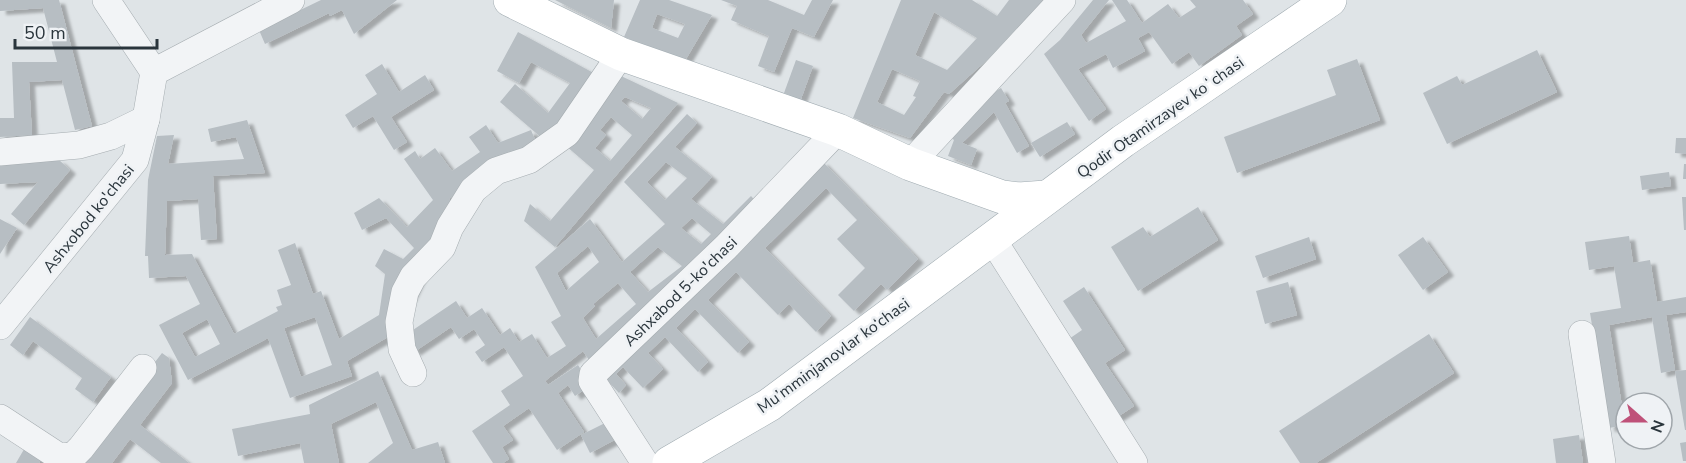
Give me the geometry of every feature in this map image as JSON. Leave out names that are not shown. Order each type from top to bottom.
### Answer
[{"type":"main road","points":[[510,0],[621,54],[838,130],[910,164],[1002,197],[1019,199],[1046,197]]},
{"type":"main road","name":"Qodir Otamirzayev koʻchasi","points":[[991,237],[1123,141],[1330,0]]},
{"type":"main road","name":"Mu’mminjanovlar ko‘chasi","points":[[669,463],[769,405],[858,340],[991,237]]},
{"type":"street","points":[[106,0],[154,72],[291,0]]},
{"type":"street","points":[[910,164],[1062,0]]},
{"type":"street","points":[[413,373],[402,349],[399,322],[405,292],[413,277],[442,247],[450,227],[473,190],[495,171],[530,160],[567,133],[621,54]]},
{"type":"street","name":"Ashxobod ko'chasi","points":[[0,326],[135,160],[146,118],[154,72]]},
{"type":"street","points":[[0,152],[79,145],[111,136],[146,118]]},
{"type":"street","name":"Ashxabod 5-ko'chasi","points":[[645,463],[592,381],[593,374],[726,247],[838,130]]},
{"type":"street","points":[[991,237],[1134,463]]},
{"type":"street","points":[[1582,334],[1602,463]]},
{"type":"street","points":[[0,418],[58,456],[72,457],[143,368]]},
{"type":"building","points":[[0,0],[59,0],[92,126],[75,130],[62,80],[29,82],[32,135],[0,137],[0,118],[14,118],[12,62],[57,62],[43,8],[0,11]]},
{"type":"building","points":[[321,0],[397,0],[354,34],[342,10],[330,16],[329,13],[265,44],[259,30]]},
{"type":"building","points":[[555,0],[614,0],[611,28]]},
{"type":"building","points":[[640,0],[669,0],[712,15],[686,59],[624,37]],"holes":[[[657,14],[685,24],[678,38],[652,28]]]},
{"type":"building","points":[[721,0],[768,0],[804,15],[812,0],[833,0],[814,37],[792,28],[774,72],[758,66],[769,36],[731,20],[737,6]]},
{"type":"building","points":[[901,0],[972,0],[997,16],[1009,0],[1044,0],[1007,42],[949,94],[944,92],[910,138],[853,118]],"holes":[[[934,12],[977,38],[947,70],[915,55]],[[892,69],[920,81],[913,96],[916,97],[904,115],[877,102]]]},
{"type":"building","points":[[1093,0],[1109,0],[1081,35],[1086,43],[1126,21],[1112,0],[1127,0],[1142,23],[1168,4],[1179,18],[1196,7],[1190,0],[1243,0],[1253,14],[1236,26],[1242,35],[1199,66],[1189,52],[1172,64],[1149,32],[1138,38],[1145,51],[1113,68],[1106,54],[1078,69],[1106,109],[1089,121],[1044,54],[1060,40]]},
{"type":"building","points":[[518,32],[599,76],[550,145],[500,102],[515,84],[548,113],[570,83],[531,62],[519,83],[497,71]]},
{"type":"building","points":[[1537,50],[1557,92],[1447,144],[1423,93],[1457,76],[1462,85]]},
{"type":"building","points":[[1357,59],[1380,120],[1237,173],[1224,137],[1336,95],[1327,70]]},
{"type":"building","points":[[796,60],[813,66],[801,99],[784,93]]},
{"type":"building","points":[[382,64],[399,92],[425,75],[434,90],[391,117],[407,142],[394,150],[373,116],[353,128],[345,115],[377,94],[365,75]]},
{"type":"building","points":[[621,76],[678,103],[555,247],[524,221],[530,204],[550,221],[594,170],[565,145]],"holes":[[[625,97],[651,108],[642,119],[621,101]],[[611,117],[632,135],[610,161],[595,148],[606,135],[600,130]]]},
{"type":"building","points":[[1001,88],[1009,101],[1005,103],[1029,146],[1017,153],[994,112],[962,143],[977,149],[971,165],[948,156],[954,140],[948,134],[989,95]]},
{"type":"building","points":[[687,114],[697,123],[675,147],[712,177],[691,199],[723,224],[751,196],[760,206],[591,363],[583,351],[545,381],[548,385],[578,365],[591,385],[575,396],[568,385],[558,393],[584,432],[557,450],[529,408],[503,426],[513,440],[502,447],[509,459],[503,463],[493,463],[472,431],[510,405],[501,391],[523,376],[504,347],[482,362],[475,352],[485,345],[474,329],[459,339],[451,327],[414,352],[404,336],[456,301],[467,318],[482,308],[500,335],[510,328],[519,342],[532,334],[547,358],[566,346],[551,322],[561,316],[535,267],[590,219],[622,262],[665,224],[624,182]],"holes":[[[666,162],[687,178],[665,200],[647,182]],[[692,218],[711,234],[701,244],[681,228]],[[588,246],[599,262],[566,291],[557,273]],[[658,247],[682,266],[648,292],[630,272]],[[618,283],[636,304],[596,339],[583,318],[595,306],[593,304]]]},
{"type":"building","points":[[247,120],[265,173],[213,176],[217,239],[201,240],[198,199],[167,201],[165,255],[192,254],[234,334],[278,311],[276,307],[282,305],[277,290],[291,285],[278,250],[295,243],[313,294],[321,291],[339,339],[379,315],[385,274],[375,266],[384,249],[403,259],[414,248],[386,218],[362,230],[354,213],[379,198],[407,227],[433,200],[404,159],[415,151],[420,159],[435,148],[452,171],[480,152],[469,137],[486,125],[498,143],[531,130],[538,147],[490,166],[449,199],[453,205],[430,239],[435,245],[393,334],[347,361],[352,376],[290,398],[268,338],[188,380],[159,325],[200,304],[186,276],[149,278],[148,256],[145,256],[148,180],[157,136],[174,135],[168,164],[244,159],[236,137],[211,142],[208,129]],"holes":[[[315,317],[332,365],[301,377],[284,328]],[[207,319],[220,344],[195,357],[182,333]]]},
{"type":"building","points":[[1067,122],[1075,134],[1040,157],[1031,143]]},
{"type":"building","points":[[1676,138],[1686,138],[1686,154],[1675,153]]},
{"type":"building","points":[[59,160],[70,170],[24,225],[11,214],[38,182],[0,184],[0,163]]},
{"type":"building","points":[[822,161],[918,259],[887,290],[881,284],[854,311],[838,295],[865,268],[837,239],[857,220],[826,188],[765,248],[831,316],[816,332],[789,304],[778,315],[736,272],[708,300],[749,342],[738,353],[695,309],[676,328],[708,362],[698,372],[665,337],[648,353],[663,369],[643,388],[623,367],[616,374],[626,385],[619,393],[601,374]]},
{"type":"building","points":[[1684,164],[1686,164],[1686,179],[1683,179]]},
{"type":"building","points":[[1669,172],[1671,186],[1642,190],[1640,176]]},
{"type":"building","points":[[1682,197],[1686,197],[1686,230],[1684,230]]},
{"type":"building","points":[[1198,207],[1218,240],[1138,291],[1111,247],[1143,227],[1150,237]]},
{"type":"building","points":[[0,219],[17,228],[0,254]]},
{"type":"building","points":[[1629,236],[1633,263],[1650,260],[1657,302],[1686,297],[1686,312],[1666,315],[1675,370],[1661,373],[1652,317],[1609,325],[1620,391],[1614,391],[1614,427],[1609,428],[1590,313],[1621,308],[1614,266],[1589,270],[1585,242]]},
{"type":"building","points":[[1309,237],[1316,259],[1263,278],[1255,256]]},
{"type":"building","points":[[1423,237],[1448,272],[1423,290],[1398,255]]},
{"type":"building","points":[[1288,282],[1297,315],[1265,324],[1256,291]]},
{"type":"building","points":[[1084,287],[1125,350],[1105,363],[1134,406],[1116,418],[1066,341],[1082,330],[1063,301]]},
{"type":"building","points":[[30,317],[111,377],[93,402],[75,389],[82,378],[33,341],[23,355],[10,345]]},
{"type":"building","points":[[1429,334],[1454,373],[1316,463],[1300,463],[1279,431]]},
{"type":"building","points":[[162,353],[169,358],[172,383],[140,425],[189,463],[161,463],[130,439],[112,463],[77,463]]},
{"type":"building","points":[[1686,370],[1686,430],[1685,430],[1675,371]]},
{"type":"building","points":[[378,371],[412,450],[438,442],[445,463],[368,463],[393,443],[376,402],[331,424],[339,463],[304,463],[300,443],[238,456],[232,429],[310,414],[309,405]]},
{"type":"building","points":[[611,420],[620,437],[590,453],[581,435]]},
{"type":"building","points":[[1579,435],[1583,463],[1556,463],[1553,439]]},
{"type":"building","points":[[30,439],[47,449],[39,463],[16,463]]},
{"type":"building","points":[[1686,442],[1686,461],[1683,461],[1680,443]]}]
